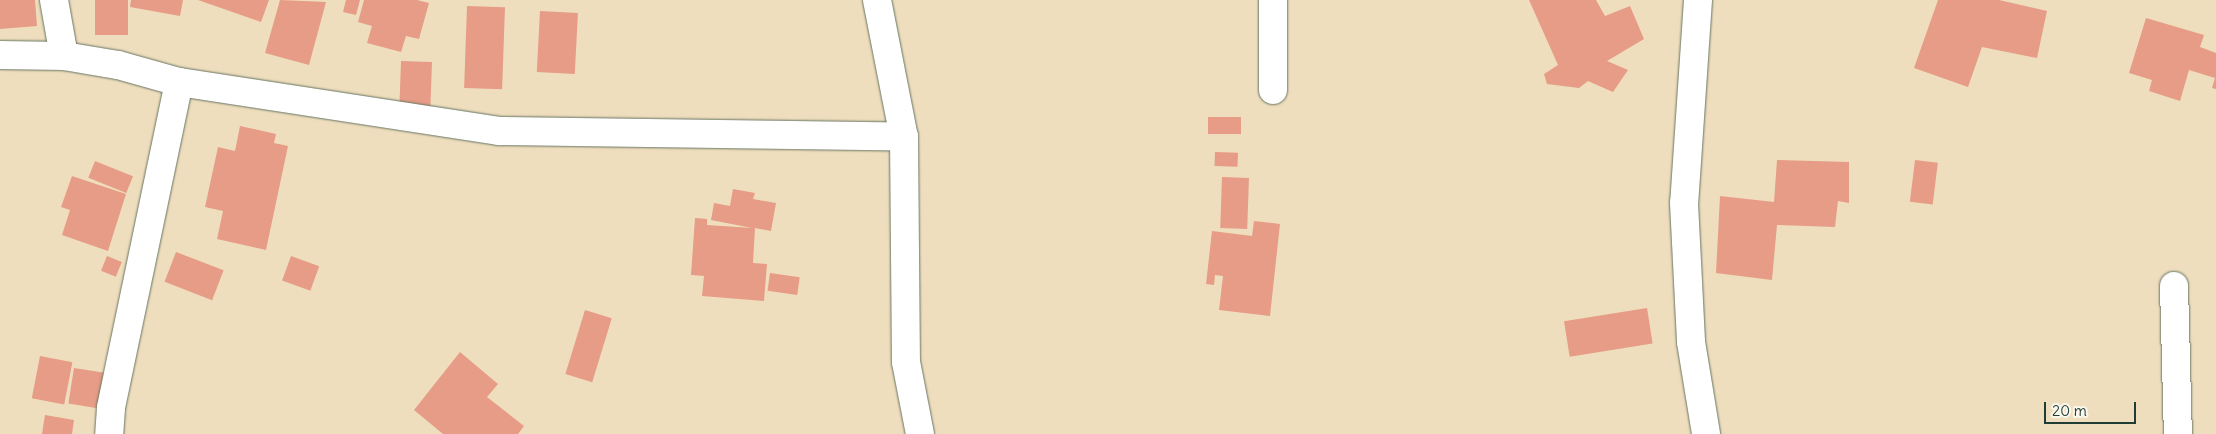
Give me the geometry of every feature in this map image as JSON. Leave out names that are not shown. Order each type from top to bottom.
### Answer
[{"type":"street","points":[[54,0],[64,56]]},
{"type":"street","points":[[877,0],[904,137],[906,362],[920,434]]},
{"type":"street","points":[[1273,0],[1273,90]]},
{"type":"street","points":[[1698,0],[1684,203],[1691,342],[1706,434]]},
{"type":"street","points":[[0,55],[64,56],[118,65],[179,82],[499,131],[904,137]]},
{"type":"street","points":[[109,434],[111,408],[179,82]]},
{"type":"street","points":[[2174,286],[2178,434]]},
{"type":"building","points":[[0,0],[35,0],[37,26],[0,29]]},
{"type":"building","points":[[95,0],[128,0],[128,35],[95,35]]},
{"type":"building","points":[[131,0],[183,0],[180,16],[130,7]]},
{"type":"building","points":[[198,0],[269,0],[261,22]]},
{"type":"building","points":[[280,0],[326,2],[309,65],[265,53]]},
{"type":"building","points":[[346,0],[360,0],[356,15],[343,12]]},
{"type":"building","points":[[364,0],[417,0],[429,3],[419,39],[406,36],[401,52],[367,43],[372,26],[358,22]]},
{"type":"building","points":[[1529,0],[1596,0],[1605,16],[1630,6],[1644,39],[1607,61],[1628,70],[1613,92],[1588,81],[1579,88],[1547,84],[1544,74],[1558,65]]},
{"type":"building","points":[[1938,0],[1999,0],[2047,11],[2037,58],[1982,47],[1968,87],[1914,68]]},
{"type":"building","points":[[467,6],[505,7],[502,89],[464,88]]},
{"type":"building","points":[[540,11],[578,13],[575,74],[537,72]]},
{"type":"building","points":[[2146,18],[2204,35],[2200,47],[2216,53],[2216,89],[2212,88],[2215,78],[2189,70],[2180,101],[2149,91],[2152,80],[2129,73]]},
{"type":"building","points":[[401,61],[432,62],[430,107],[399,106]]},
{"type":"building","points":[[1208,117],[1241,117],[1241,134],[1208,134]]},
{"type":"building","points":[[240,126],[276,134],[274,143],[288,146],[266,250],[217,239],[223,211],[205,207],[218,147],[235,151]]},
{"type":"building","points":[[1215,152],[1238,153],[1237,167],[1215,166]]},
{"type":"building","points":[[1777,160],[1849,162],[1849,203],[1838,201],[1835,227],[1777,225],[1772,280],[1716,273],[1720,196],[1774,202]]},
{"type":"building","points":[[1915,160],[1938,163],[1933,204],[1910,202]]},
{"type":"building","points":[[95,161],[133,176],[126,193],[88,178]]},
{"type":"building","points":[[72,176],[126,194],[108,251],[62,235],[70,210],[61,207]]},
{"type":"building","points":[[1222,177],[1249,178],[1247,229],[1220,228]]},
{"type":"building","points":[[733,189],[755,193],[753,199],[776,203],[771,231],[755,228],[753,263],[767,264],[764,301],[702,296],[704,276],[691,275],[695,218],[707,219],[707,225],[752,228],[711,220],[714,203],[730,206]]},
{"type":"building","points":[[1254,221],[1280,224],[1270,316],[1219,310],[1223,276],[1215,275],[1214,285],[1206,284],[1212,231],[1252,236]]},
{"type":"building","points":[[176,252],[224,270],[212,300],[165,282]]},
{"type":"building","points":[[107,256],[122,262],[116,277],[101,271]]},
{"type":"building","points":[[291,256],[319,266],[310,291],[282,280]]},
{"type":"building","points":[[770,273],[800,277],[797,295],[767,291]]},
{"type":"building","points":[[1647,308],[1653,344],[1570,357],[1564,321]]},
{"type":"building","points":[[585,310],[612,318],[592,382],[565,374]]},
{"type":"building","points":[[460,352],[498,384],[487,397],[524,426],[518,434],[443,434],[414,410]]},
{"type":"building","points":[[40,356],[72,362],[64,405],[32,398]]},
{"type":"building","points":[[74,368],[105,373],[99,408],[68,404]]},
{"type":"building","points":[[45,415],[74,420],[72,434],[42,434]]}]
